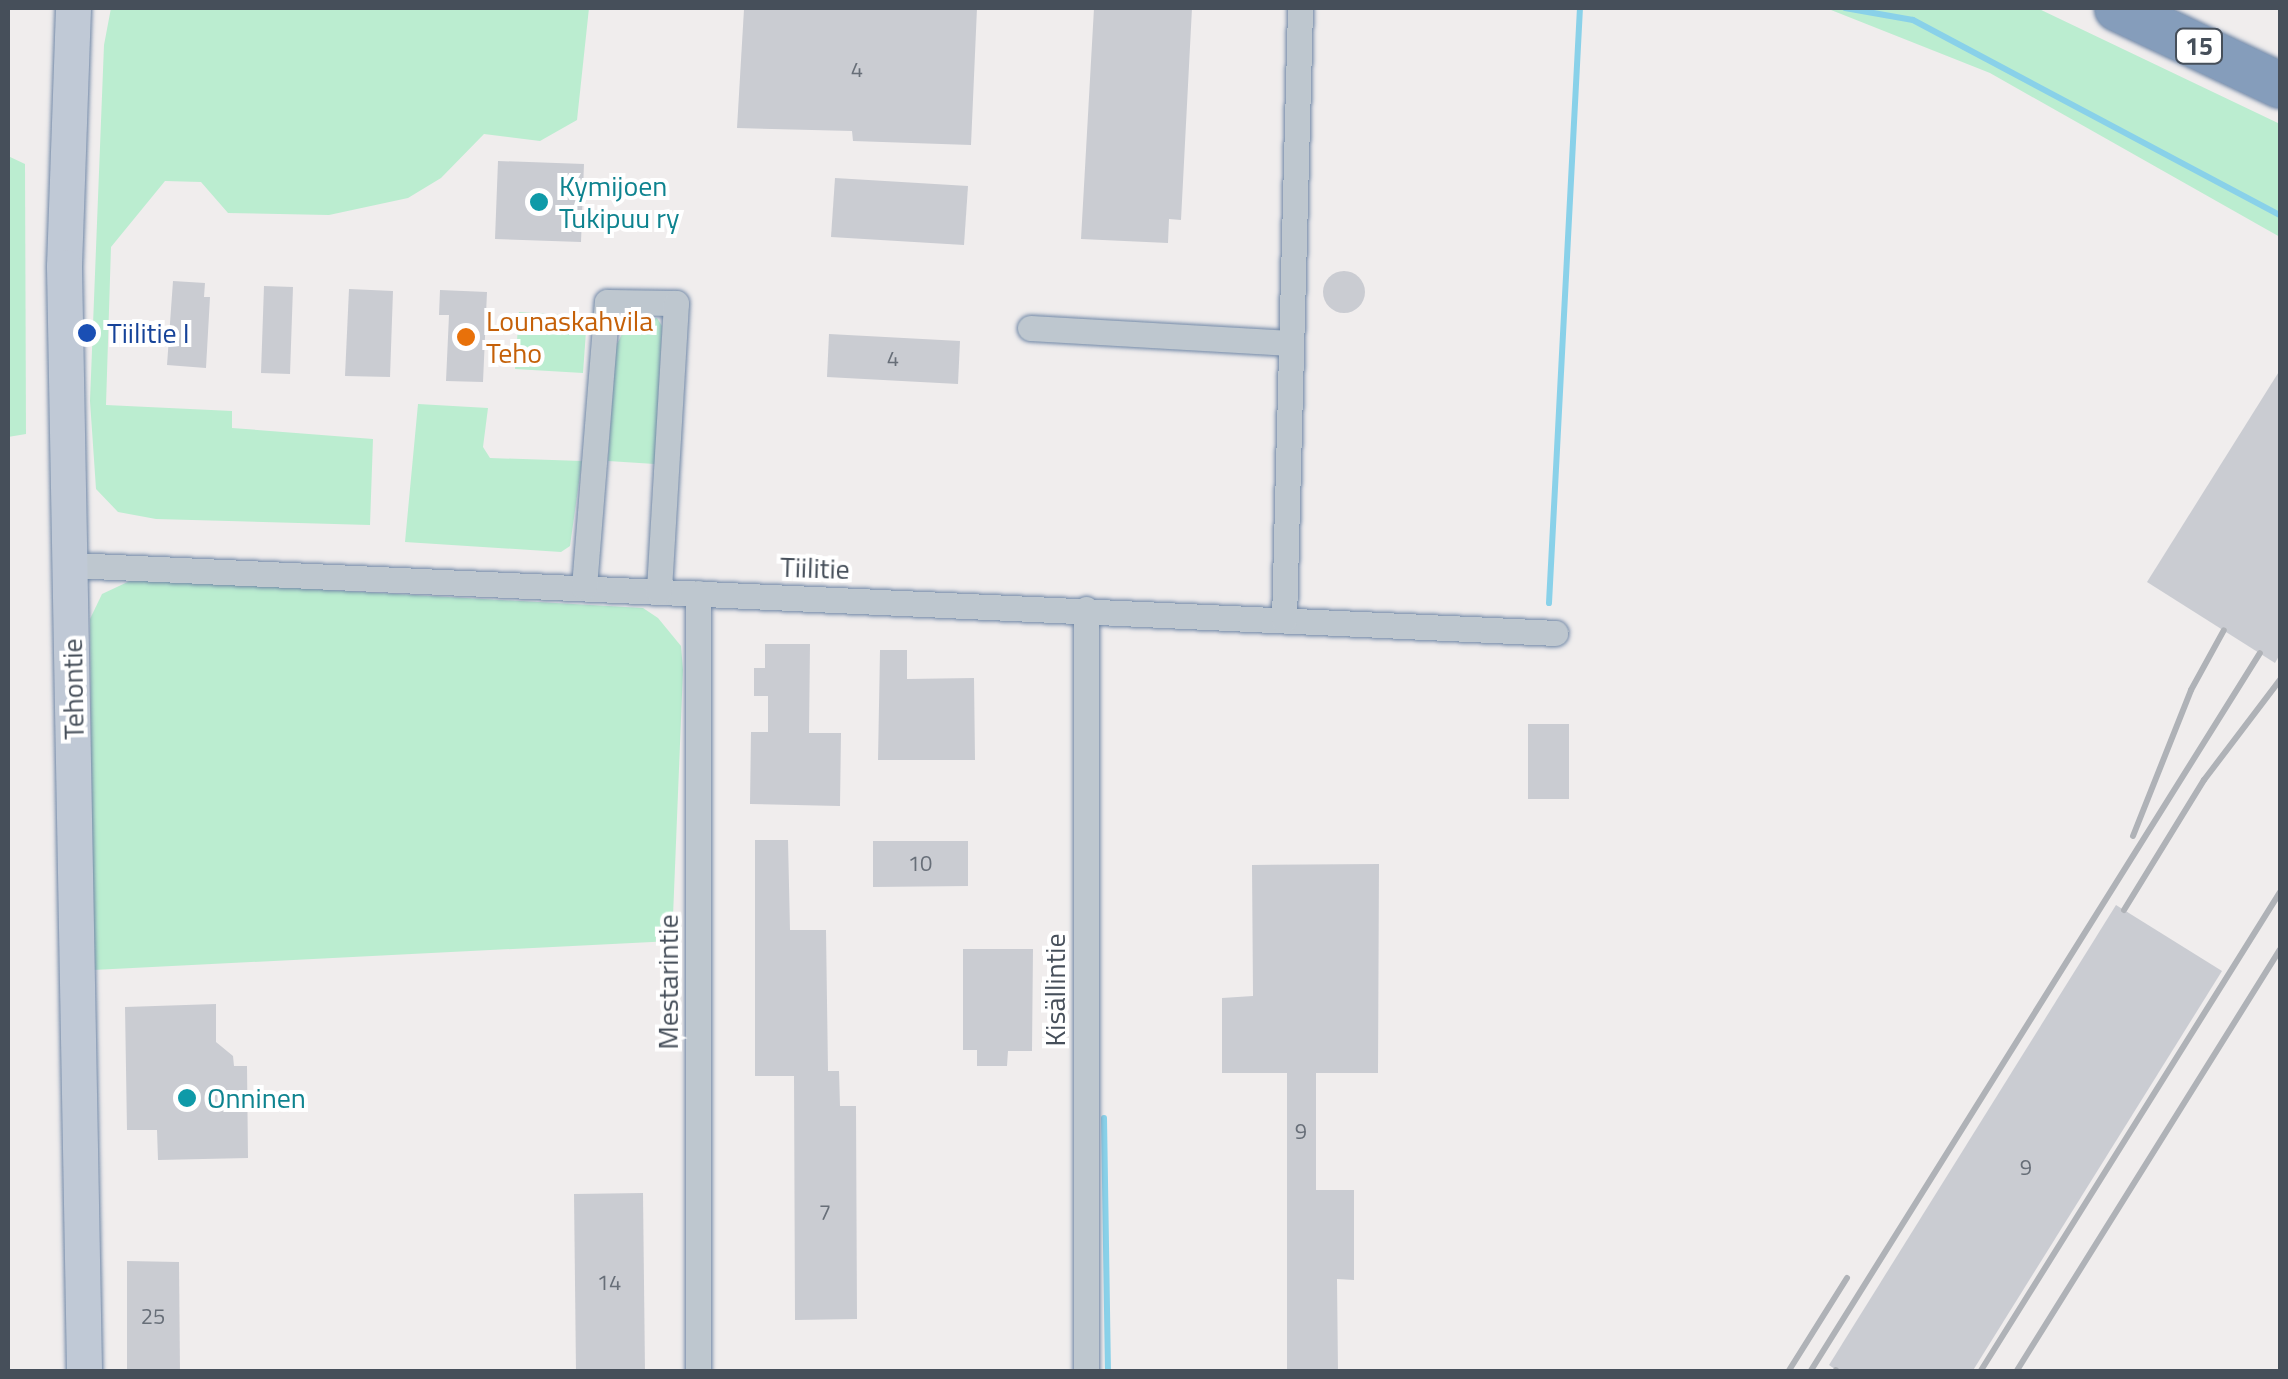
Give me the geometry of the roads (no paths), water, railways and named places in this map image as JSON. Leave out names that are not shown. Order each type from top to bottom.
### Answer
[{"type":"highway","name":"15","points":[[2117,8],[2280,85]]},
{"type":"street","name":"Tehontie","points":[[72,8],[64,267],[84,1372]]},
{"type":"street","points":[[1284,620],[1286,343],[1300,8]]},
{"type":"street","points":[[584,587],[607,302],[676,303],[659,591]]},
{"type":"street","points":[[1030,328],[1286,343]]},
{"type":"street","name":"Tiilitie","points":[[71,564],[1556,634]]},
{"type":"street","name":"Mestarintie","points":[[698,593],[698,1372]]},
{"type":"street","name":"Kisällintie","points":[[1086,609],[1086,1372]]},
{"type":"waterway","points":[[1549,603],[1580,8]]},
{"type":"waterway","points":[[1845,8],[1913,20],[2280,215]]},
{"type":"waterway","points":[[1104,1118],[1108,1372]]},
{"type":"railway","points":[[2133,836],[2191,690],[2224,630]]},
{"type":"railway","points":[[1810,1372],[2260,653]]},
{"type":"railway","points":[[2124,910],[2204,780],[2280,680]]},
{"type":"railway","points":[[1980,1372],[2280,892]]},
{"type":"railway","points":[[2016,1372],[2280,950]]},
{"type":"railway","points":[[1788,1372],[1847,1278]]},
{"type":"place","name":"Kymijoen Tukipuu ry","points":[[539,202]]},
{"type":"place","name":"Tiilitie I","points":[[87,333]]},
{"type":"place","name":"Lounaskahvila Teho","points":[[466,337]]},
{"type":"place","name":"Onninen","points":[[187,1098]]}]
